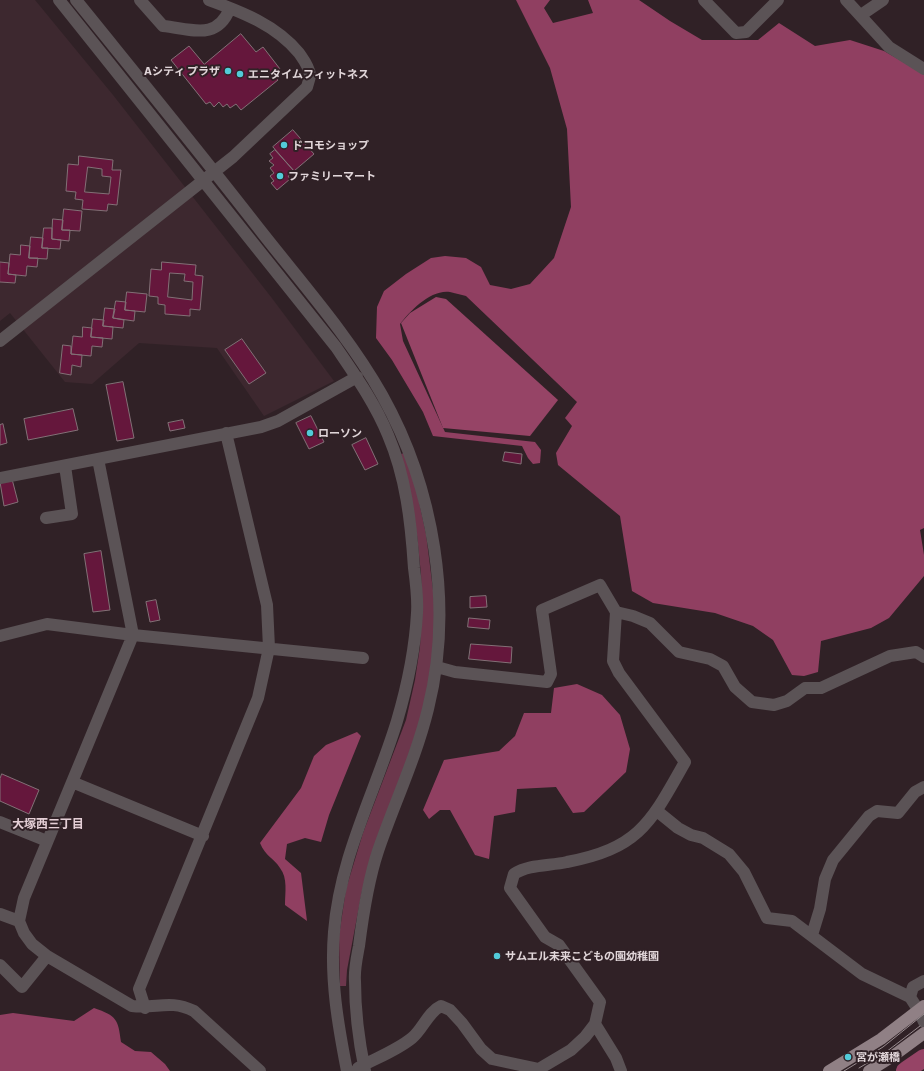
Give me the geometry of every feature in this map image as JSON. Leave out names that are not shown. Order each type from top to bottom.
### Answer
[{"type":"main road","points":[[829,1071],[881,1039],[922,1008]]},
{"type":"main road","points":[[869,1071],[893,1056],[924,1033]]},
{"type":"street","points":[[60,0],[336,347],[373,403],[388,434],[401,470],[411,523],[417,612],[407,684],[397,722],[355,835],[342,881],[334,932],[334,982],[339,1029],[347,1071]]},
{"type":"street","points":[[76,0],[215,172],[344,337],[382,395],[403,436],[414,468],[429,522],[437,570],[441,610],[437,667],[422,735],[378,853],[362,921],[354,979],[361,1069],[414,1037],[434,1010],[441,1006],[450,1010],[462,1023],[481,1049],[492,1059],[539,1069],[572,1050],[596,1024],[600,1002],[559,946],[545,937],[510,888],[514,874],[521,869],[568,862],[618,847],[637,835],[657,811],[685,762],[619,673],[613,661],[616,612],[600,585],[542,610],[551,674],[547,682],[454,672],[437,667]]},
{"type":"street","points":[[140,0],[163,26],[206,31],[216,28],[226,16],[230,8]]},
{"type":"street","points":[[0,341],[215,172],[307,87],[310,75],[306,63],[291,43],[276,30],[230,8],[209,0]]},
{"type":"street","points":[[704,0],[736,33],[746,32],[778,0]]},
{"type":"street","points":[[846,0],[889,47],[921,64]]},
{"type":"street","points":[[861,16],[883,0]]},
{"type":"street","points":[[0,478],[261,427],[278,421],[357,377]]},
{"type":"street","points":[[145,1008],[139,989],[203,836],[258,698],[269,648],[267,605],[226,433]]},
{"type":"street","points":[[98,459],[132,635],[24,898],[19,921],[24,933],[32,944],[46,956],[132,1006],[145,1008],[166,1004],[181,1005],[194,1011],[260,1071]]},
{"type":"street","points":[[46,518],[72,514],[65,466]]},
{"type":"street","points":[[616,612],[650,623],[679,652],[710,659],[723,666],[735,687],[752,702],[774,705],[788,701],[805,688],[821,688],[890,656],[916,652],[924,657]]},
{"type":"street","points":[[0,636],[47,624],[132,635],[363,658]]},
{"type":"street","points":[[72,782],[203,836]]},
{"type":"street","points":[[812,935],[820,909],[824,879],[833,860],[869,816],[877,811],[898,813],[916,792],[924,787]]},
{"type":"street","points":[[657,811],[678,828],[691,835],[703,838],[729,854],[744,872],[766,918],[792,921],[862,974],[910,997],[922,1008],[924,1022]]},
{"type":"street","points":[[0,822],[47,841]]},
{"type":"street","points":[[0,914],[19,921]]},
{"type":"street","points":[[0,965],[22,987],[46,956]]},
{"type":"street","points":[[910,997],[913,987],[924,981]]},
{"type":"street","points":[[596,1024],[616,1058],[621,1071]]},
{"type":"shaded area","points":[[0,0],[35,0],[113,95],[271,297],[334,381],[264,416],[217,348],[139,343],[92,384],[65,382],[10,313],[0,321]]},
{"type":"shaded area","points":[[516,0],[550,0],[544,8],[553,23],[593,13],[588,0],[639,0],[702,40],[758,40],[779,23],[815,46],[850,40],[884,51],[924,74],[924,528],[920,530],[924,555],[924,576],[889,618],[871,628],[821,641],[818,672],[804,676],[792,675],[773,640],[753,626],[715,613],[653,603],[632,591],[620,516],[558,465],[556,453],[572,426],[565,418],[577,402],[466,296],[443,292],[428,297],[415,307],[400,324],[403,341],[445,432],[535,442],[541,450],[540,463],[533,464],[522,446],[433,436],[423,412],[392,360],[376,338],[377,307],[384,291],[406,274],[431,258],[445,256],[466,258],[481,267],[490,285],[511,289],[530,284],[554,258],[571,207],[567,129],[550,68]]},
{"type":"shaded area","points":[[436,297],[446,299],[558,400],[530,436],[443,428],[401,323],[410,313]]},
{"type":"shaded area","points":[[404,453],[416,488],[426,534],[436,614],[428,700],[362,891],[347,970],[346,986],[340,986],[339,936],[346,889],[363,833],[406,720],[415,680],[420,647],[422,607],[421,574],[417,535],[401,454]]},
{"type":"shaded area","points":[[577,684],[602,695],[620,715],[630,749],[626,772],[584,812],[573,813],[556,787],[517,789],[515,812],[494,816],[489,859],[475,855],[450,810],[440,810],[429,819],[423,810],[444,760],[499,751],[515,736],[524,713],[551,713],[554,688]]},
{"type":"shaded area","points":[[357,732],[361,736],[329,815],[321,842],[305,838],[287,844],[285,859],[301,873],[307,921],[285,905],[286,886],[283,872],[260,843],[301,788],[314,756],[326,745]]},
{"type":"shaded area","points":[[94,1008],[108,1013],[115,1019],[119,1028],[121,1042],[135,1051],[151,1052],[165,1064],[170,1071],[0,1071],[0,1015],[13,1013],[74,1021]]},
{"type":"building","name":"Aシティ プラザ","points":[[241,34],[256,52],[263,47],[280,69],[273,74],[278,80],[241,110],[236,104],[230,108],[227,104],[223,107],[219,102],[214,107],[210,102],[206,104],[171,60],[189,46],[204,64]]},
{"type":"building","points":[[293,130],[314,154],[294,171],[273,147]]},
{"type":"building","points":[[275,150],[294,171],[288,176],[290,179],[277,190],[271,183],[274,181],[270,176],[274,173],[270,168],[274,165],[269,161],[273,158],[270,154]]},
{"type":"building","points":[[79,156],[113,160],[112,170],[121,170],[117,205],[108,204],[107,211],[82,209],[83,200],[75,199],[76,192],[66,191],[68,164],[78,165]],"holes":[[[88,167],[102,169],[102,176],[111,177],[109,194],[85,192]]]},
{"type":"building","points":[[64,209],[82,211],[80,231],[62,230]]},
{"type":"building","points":[[53,219],[63,220],[62,230],[70,230],[69,241],[52,239]]},
{"type":"building","points":[[44,228],[52,228],[52,239],[61,240],[60,249],[42,248]]},
{"type":"building","points":[[31,237],[43,238],[42,248],[48,248],[47,259],[29,258]]},
{"type":"building","points":[[21,245],[30,246],[29,258],[38,258],[37,267],[27,266],[26,276],[8,274],[10,254],[20,255]]},
{"type":"building","points":[[0,262],[9,263],[8,274],[16,275],[15,283],[0,282]]},
{"type":"building","points":[[162,262],[196,265],[195,275],[203,276],[200,310],[190,309],[190,316],[165,314],[165,305],[158,304],[158,297],[149,296],[151,269],[161,270]],"holes":[[[170,273],[185,274],[184,281],[193,282],[192,300],[168,297]]]},
{"type":"building","points":[[127,292],[147,294],[145,312],[125,310]]},
{"type":"building","points":[[116,301],[126,302],[125,310],[135,311],[134,321],[113,318]]},
{"type":"building","points":[[105,308],[115,309],[113,318],[124,320],[123,328],[103,326]]},
{"type":"building","points":[[93,319],[104,320],[103,326],[113,327],[112,339],[91,337]]},
{"type":"building","points":[[83,327],[92,328],[91,337],[103,338],[102,347],[92,346],[91,356],[71,354],[73,336],[82,337]]},
{"type":"building","points":[[242,339],[266,373],[249,384],[225,350]]},
{"type":"building","points":[[63,345],[71,346],[71,354],[82,355],[81,367],[72,365],[71,375],[60,373]]},
{"type":"building","points":[[123,382],[134,438],[117,441],[106,385]]},
{"type":"building","points":[[73,409],[78,430],[28,440],[24,419]]},
{"type":"building","name":"ローソン","points":[[311,416],[324,442],[309,449],[296,423]]},
{"type":"building","points":[[183,420],[185,428],[170,431],[168,423]]},
{"type":"building","points":[[3,424],[7,443],[0,445],[0,425]]},
{"type":"building","points":[[366,438],[378,464],[365,470],[352,445]]},
{"type":"building","points":[[505,452],[522,454],[521,464],[503,461]]},
{"type":"building","points":[[12,479],[18,502],[4,506],[0,482]]},
{"type":"building","points":[[101,551],[110,610],[93,612],[84,554]]},
{"type":"building","points":[[486,596],[487,607],[470,608],[470,597]]},
{"type":"building","points":[[156,600],[160,620],[150,622],[146,602]]},
{"type":"building","points":[[469,618],[490,620],[489,629],[468,627]]},
{"type":"building","points":[[471,644],[512,647],[511,663],[469,659]]},
{"type":"building","points":[[2,774],[39,790],[29,814],[0,801],[0,779]]},
{"type":"waterway","points":[[905,1071],[924,1058]]},
{"type":"tram line","points":[[844,1071],[883,1047],[924,1014]]},
{"type":"tram line","points":[[859,1068],[886,1052],[920,1026]]},
{"type":"place","name":"Aシティ プラザ","points":[[228,71]]},
{"type":"place","name":"エニタイムフィットネス","points":[[240,74]]},
{"type":"place","name":"ドコモショップ","points":[[284,145]]},
{"type":"place","name":"ファミリーマート","points":[[280,176]]},
{"type":"place","name":"ローソン","points":[[310,433]]},
{"type":"place","name":"サムエル未来こどもの園幼稚園","points":[[497,956]]},
{"type":"place","name":"宮が瀬橋","points":[[848,1057]]},
{"type":"district","name":"大塚西三丁目","points":[[48,824]]}]
